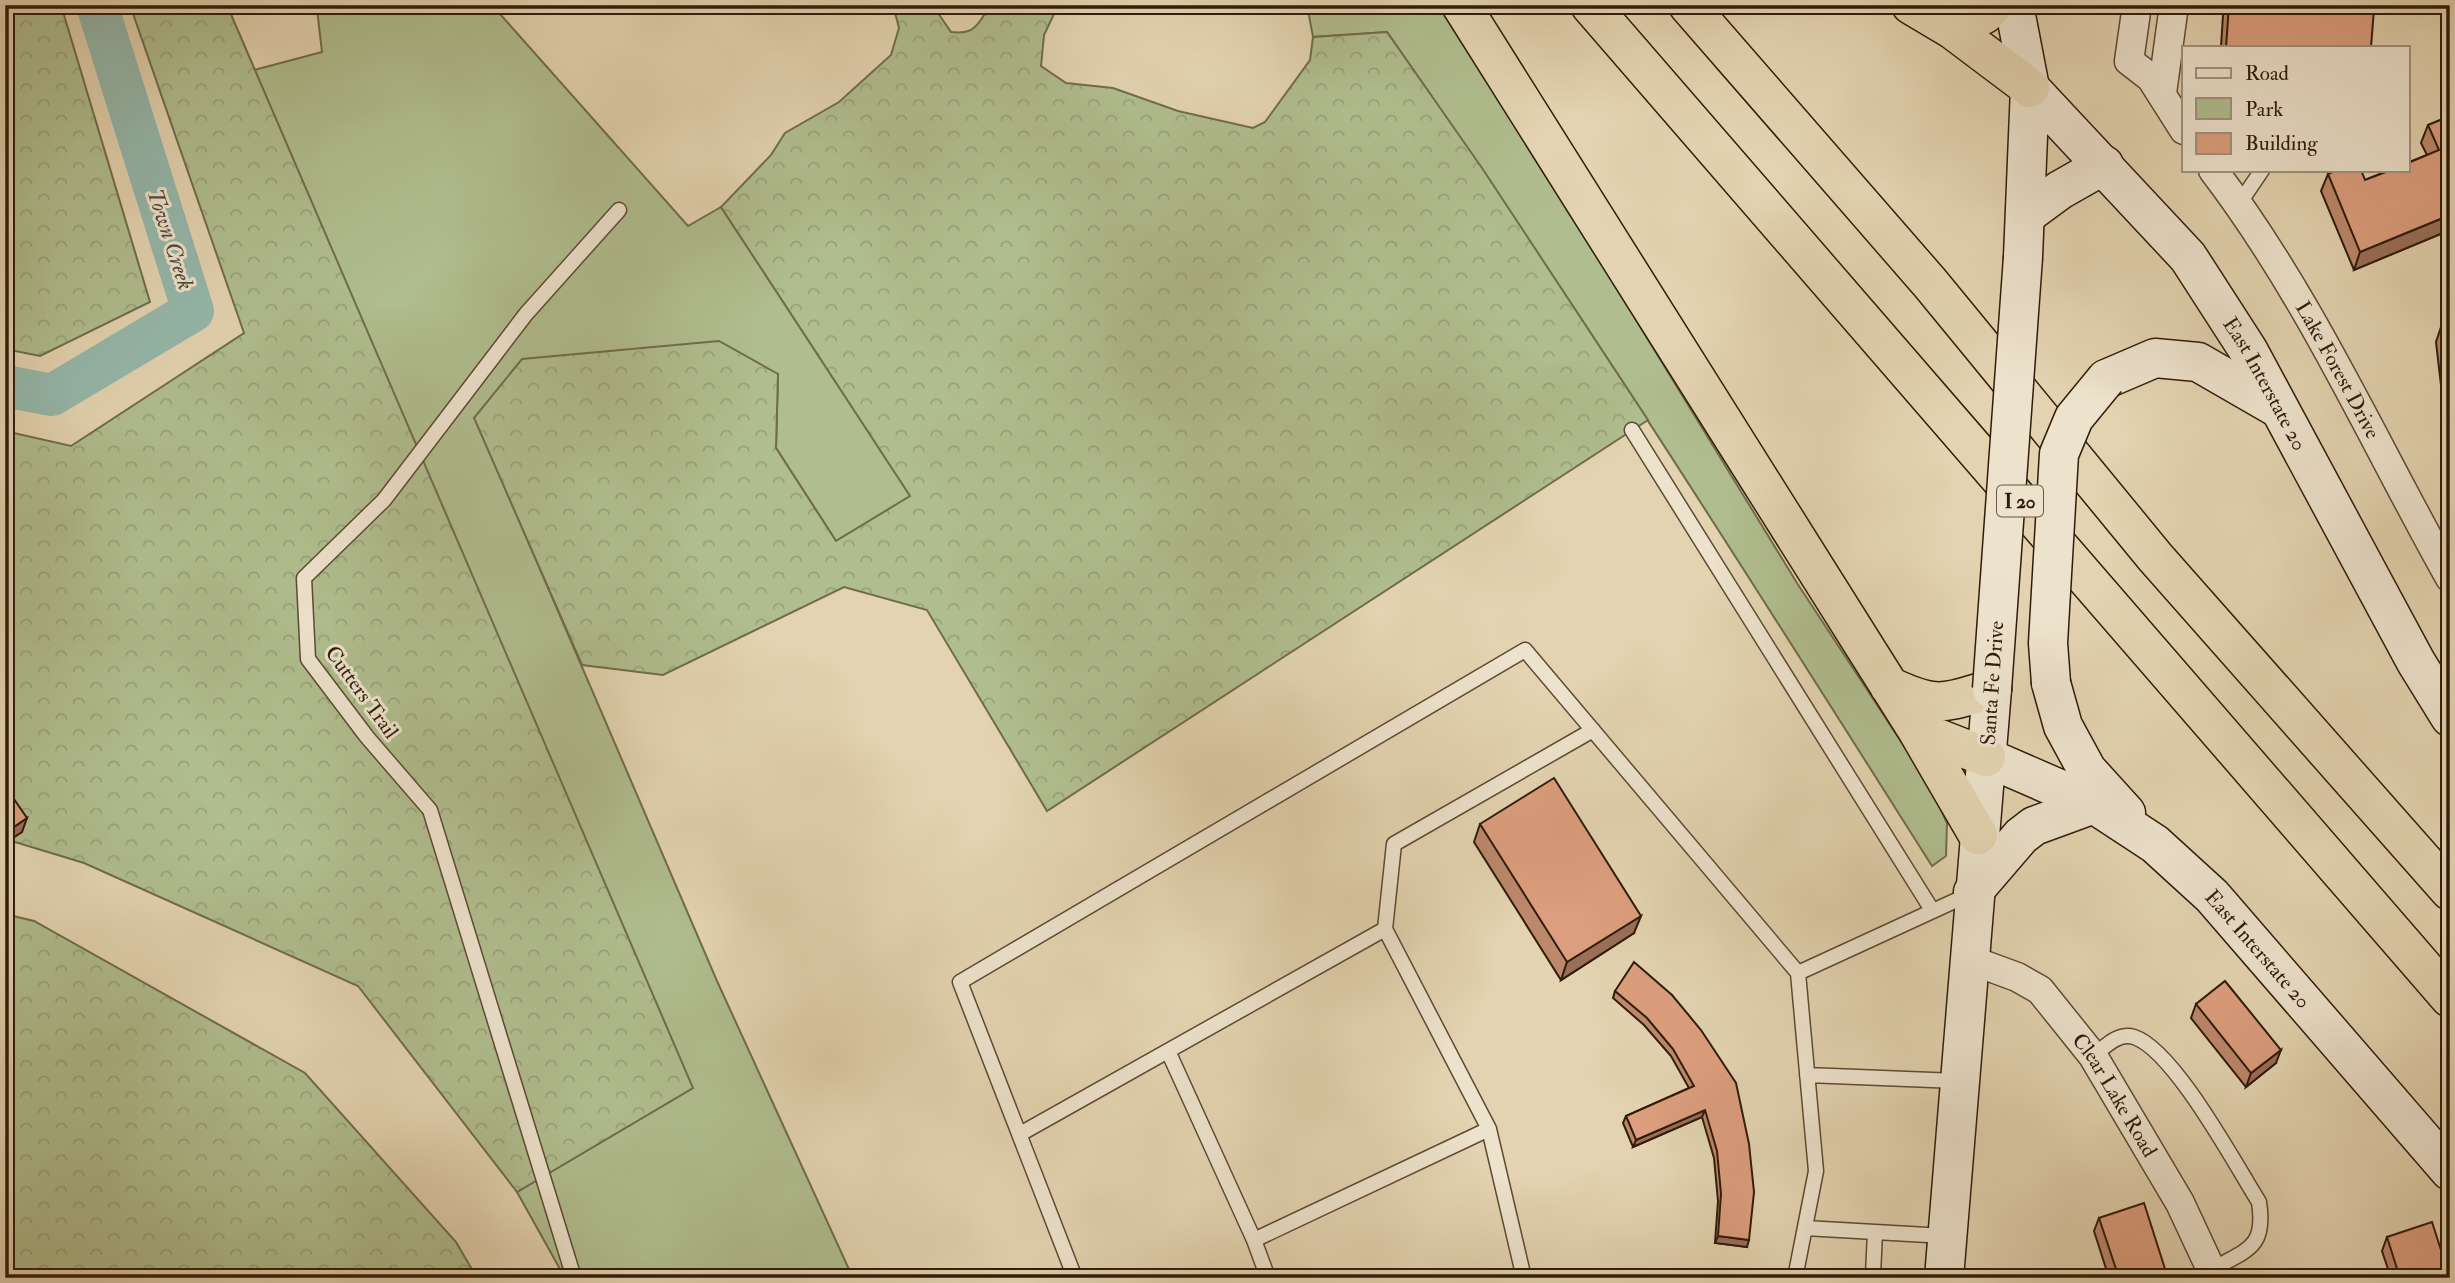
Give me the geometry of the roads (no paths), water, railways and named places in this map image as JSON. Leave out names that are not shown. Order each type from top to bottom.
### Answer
[{"type":"highway","points":[[1461,5],[1917,730],[1978,835]]},
{"type":"highway","name":"I 20","points":[[1590,5],[2450,998]]},
{"type":"highway","points":[[1688,5],[1930,284],[2155,557],[2450,891]]},
{"type":"highway","points":[[1911,5],[1953,30],[2030,88]]},
{"type":"highway","points":[[1953,30],[1985,14],[1993,5]]},
{"type":"highway","points":[[1889,686],[1921,701],[1933,702],[1946,702],[1992,689]]},
{"type":"highway","points":[[1917,730],[1986,757]]},
{"type":"main road","points":[[2014,5],[2030,88]]},
{"type":"main road","name":"East Interstate 20","points":[[2030,88],[2104,164],[2188,257],[2248,350],[2276,407],[2416,662],[2450,717]]},
{"type":"main road","name":"Santa Fe Drive","points":[[1944,1278],[1973,892],[1992,689],[2026,215],[2030,88]]},
{"type":"main road","points":[[2026,215],[2060,190],[2104,164]]},
{"type":"main road","points":[[2155,844],[2087,771],[2063,726],[2051,683],[2048,643],[2059,454],[2074,418],[2106,379],[2155,358],[2198,362],[2276,407]]},
{"type":"main road","name":"East Interstate 20","points":[[1986,757],[2094,804],[2155,844],[2212,896],[2450,1171]]},
{"type":"main road","points":[[1973,892],[2034,826],[2094,804]]},
{"type":"street","points":[[2137,5],[2129,61],[2151,78],[2182,127]]},
{"type":"street","points":[[2162,93],[2174,5]]},
{"type":"street","name":"Lake Forest Drive","points":[[2215,172],[2239,204],[2311,315],[2394,479],[2450,578]]},
{"type":"street","name":"Clear Lake Road","points":[[1968,959],[2017,977],[2040,990],[2093,1056],[2180,1203],[2213,1274]]},
{"type":"lane","points":[[2239,204],[2261,172]]},
{"type":"lane","name":"Cutters Trail","points":[[574,1278],[430,810],[367,737],[308,659],[304,578],[384,500],[526,314],[620,210]]},
{"type":"lane","points":[[1632,430],[1932,910]]},
{"type":"lane","points":[[1076,1278],[960,982],[1525,650],[1798,973],[1816,1171],[1795,1278]]},
{"type":"lane","points":[[1524,1278],[1489,1129],[1385,929],[1394,844],[1592,730]]},
{"type":"lane","points":[[1798,973],[1973,892]]},
{"type":"lane","points":[[1020,1135],[1385,929]]},
{"type":"lane","points":[[2093,1056],[2116,1038],[2134,1037],[2167,1059],[2259,1202],[2263,1227],[2253,1246],[2213,1274]]},
{"type":"lane","points":[[1167,1051],[1254,1240],[1268,1278]]},
{"type":"lane","points":[[1807,1075],[1959,1081]]},
{"type":"lane","points":[[1254,1240],[1489,1129]]},
{"type":"lane","points":[[1805,1228],[1947,1237]]},
{"type":"lane","points":[[1873,1275],[1875,1232]]},
{"type":"waterway","name":"Town Creek","points":[[5,386],[52,395],[193,311],[97,5]]}]
